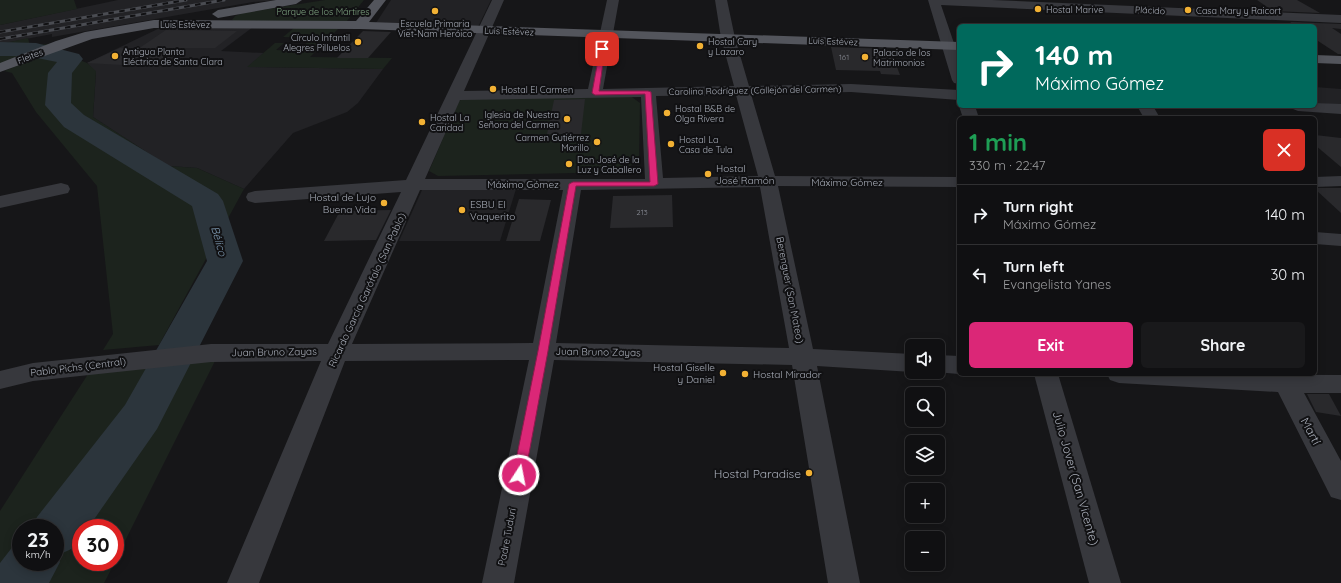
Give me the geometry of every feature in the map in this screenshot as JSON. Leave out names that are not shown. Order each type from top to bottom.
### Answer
[{"type":"main road","points":[[154,24],[296,0]]},
{"type":"main road","points":[[360,25],[380,0]]},
{"type":"main road","points":[[223,24],[217,22],[216,19],[232,12]]},
{"type":"main road","name":"Luis Estévez","points":[[60,44],[90,35],[154,24],[223,24],[360,25],[953,45]]},
{"type":"main road","name":"Fleites","points":[[0,68],[60,44]]},
{"type":"main road","points":[[1317,59],[1341,60]]},
{"type":"street","name":"Ricardo García Garófalo (San Pablo)","points":[[243,583],[337,351],[415,185],[498,0]]},
{"type":"street","points":[[595,93],[605,34],[613,0]]},
{"type":"street","name":"Berenguer (San Mateo)","points":[[722,0],[728,38],[768,181],[803,357],[844,583]]},
{"type":"street","points":[[934,0],[953,45],[957,68]]},
{"type":"street","name":"Plácido","points":[[934,0],[1081,3],[1341,19]]},
{"type":"street","points":[[1081,3],[1093,20]]},
{"type":"street","name":"Carolina Rodríguez (Callejón del Carmen)","points":[[455,96],[851,88],[957,95]]},
{"type":"street","points":[[648,92],[654,184]]},
{"type":"street","points":[[1317,107],[1341,109]]},
{"type":"street","name":"Máximo Gómez","points":[[255,197],[415,185],[654,184],[768,181],[957,182]]},
{"type":"street","points":[[1317,182],[1341,181]]},
{"type":"street","name":"Padre Tudurí","points":[[498,583],[543,351],[573,184]]},
{"type":"street","points":[[0,202],[61,189]]},
{"type":"street","points":[[1317,238],[1341,240]]},
{"type":"street","name":"Juan Bruno Zayas","points":[[133,360],[211,353],[337,351],[543,351],[803,357],[905,363]]},
{"type":"street","name":"Pablo Pichs (Central)","points":[[0,380],[32,372],[133,360]]},
{"type":"street","points":[[945,364],[957,365]]},
{"type":"street","name":"Julio Jover (San Vicente)","points":[[1047,376],[1105,583]]},
{"type":"street","points":[[1185,376],[1283,379],[1341,384]]},
{"type":"street","name":"Martí","points":[[1283,379],[1341,488]]},
{"type":"shaded area","points":[[118,0],[279,0],[253,2],[52,37],[52,34],[0,44],[0,25]]},
{"type":"shaded area","name":"Escuela Primaria Viet-Nam Heróico","points":[[391,0],[491,0],[478,27],[376,23]]},
{"type":"shaded area","points":[[166,25],[253,27],[221,51],[264,53],[248,67],[383,69],[358,103],[347,112],[293,133],[244,189],[197,168],[168,166],[93,117],[96,72],[87,63]]},
{"type":"shaded area","points":[[1317,87],[1341,89],[1341,105],[1317,103]]},
{"type":"shaded area","name":"ESBU El Vaquerito","points":[[516,189],[500,241],[399,241],[422,190]]},
{"type":"green space","points":[[0,0],[74,0],[77,9],[0,25]]},
{"type":"green space","name":"Parque de los Mártires","points":[[325,0],[364,0],[347,21],[237,23],[232,20],[235,16],[243,13]]},
{"type":"green space","points":[[294,28],[338,29],[310,57],[392,58],[383,69],[247,67],[275,43],[284,43],[276,50],[298,51],[312,38],[283,37]]},
{"type":"green space","points":[[28,38],[30,46],[55,43],[0,65],[0,44]]},
{"type":"green space","points":[[56,50],[87,63],[96,71],[93,117],[168,166],[197,168],[244,189],[159,345],[103,350],[113,334],[97,186],[36,112],[12,73],[4,71]]},
{"type":"green space","points":[[629,95],[640,103],[639,161],[619,172],[438,176],[429,171],[459,101],[469,96]]},
{"type":"green space","points":[[215,361],[124,543],[124,519],[72,519],[72,571],[110,571],[104,583],[0,583],[0,511],[90,371]]},
{"type":"building","points":[[1257,0],[1297,0],[1320,13],[1273,11]]},
{"type":"building","points":[[1290,22],[1341,24],[1341,29],[1332,28],[1341,34],[1341,54],[1338,54],[1317,40],[1317,24],[1293,24]]},
{"type":"building","points":[[166,30],[237,31],[215,48],[184,48],[156,67],[87,63],[120,48],[138,49]]},
{"type":"building","name":"Círculo Infantil Alegres Pilluelos","points":[[363,31],[391,32],[368,58],[337,58]]},
{"type":"building","points":[[831,47],[890,49],[900,75],[881,74],[880,71],[836,70]]},
{"type":"building","name":"Iglesia de Nuestra Señora del Carmen","points":[[585,99],[581,134],[547,134],[554,100]]},
{"type":"building","points":[[1317,135],[1341,138],[1341,167],[1317,147]]},
{"type":"building","points":[[1317,188],[1341,188],[1341,213],[1317,191]]},
{"type":"building","points":[[672,195],[673,227],[610,228],[613,196]]},
{"type":"building","points":[[519,199],[551,200],[540,241],[506,241]]},
{"type":"building","points":[[391,210],[376,240],[324,241],[340,211]]},
{"type":"building","points":[[1307,394],[1329,394],[1341,416],[1316,412]]},
{"type":"waterway","name":"Bélico","points":[[0,49],[18,48],[36,50],[54,53],[71,59],[60,73],[58,105],[74,121],[207,201],[225,261],[141,417],[64,521]]},
{"type":"waterway","name":"Bélico","points":[[18,583],[27,571]]},
{"type":"railway","points":[[0,32],[186,0]]},
{"type":"railway","points":[[0,39],[224,0]]},
{"type":"place","name":"Hostal Marive","points":[[1038,9]]},
{"type":"place","name":"Casa Mary y Raicort","points":[[1188,10]]},
{"type":"place","name":"Escuela Primaria Viet-Nam Heróico","points":[[435,11]]},
{"type":"place","name":"Círculo Infantil Alegres Pilluelos","points":[[358,42]]},
{"type":"place","name":"Hostal Cary y Lazaro","points":[[700,46]]},
{"type":"place","name":"Antigua Planta Eléctrica de Santa Clara","points":[[115,56]]},
{"type":"place","name":"Palacio de los Matrimonios","points":[[865,57]]},
{"type":"place","name":"Hostal El Carmen","points":[[493,89]]},
{"type":"place","name":"Hostal B&B de Olga Rivera","points":[[667,113]]},
{"type":"place","name":"Iglesia de Nuestra Señora del Carmen","points":[[567,119]]},
{"type":"place","name":"Hostal La Caridad","points":[[422,122]]},
{"type":"place","name":"Carmen Gutiérrez Morillo","points":[[597,142]]},
{"type":"place","name":"Hostal La Casa de Tula","points":[[671,144]]},
{"type":"place","name":"Don José de la Luz y Caballero","points":[[569,164]]},
{"type":"place","name":"Hostal José Ramón","points":[[708,174]]},
{"type":"place","name":"Hostal de Lujo Buena Vida","points":[[384,203]]},
{"type":"place","name":"ESBU El Vaquerito","points":[[462,210]]},
{"type":"place","name":"Hostal Giselle y Daniel","points":[[723,373]]},
{"type":"place","name":"Hostal Mirador","points":[[745,374]]},
{"type":"place","name":"Hostal Paradise","points":[[809,473]]},
{"type":"route","points":[[519,475],[573,184],[654,184],[648,92],[595,93],[602,49]]}]
